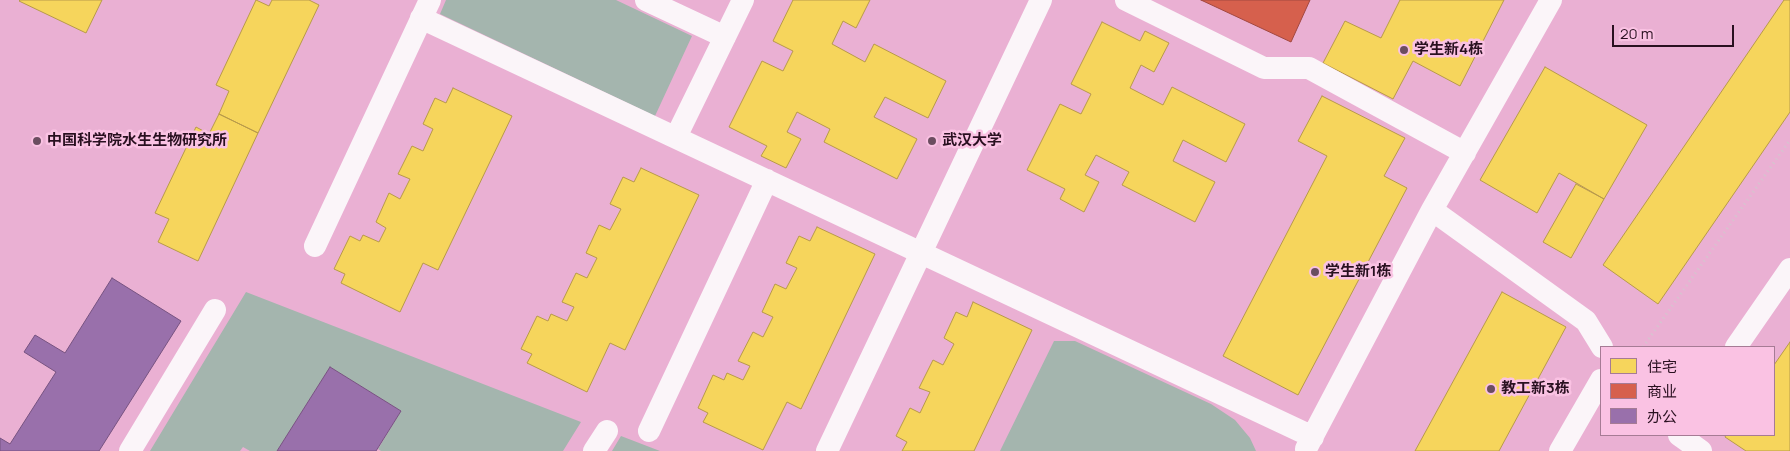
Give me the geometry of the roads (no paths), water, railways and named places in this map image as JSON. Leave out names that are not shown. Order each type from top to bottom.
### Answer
[{"type":"lane","points":[[646,0],[725,38]]},
{"type":"lane","points":[[676,137],[743,0]]},
{"type":"lane","points":[[826,451],[1041,0]]},
{"type":"lane","points":[[1126,0],[1264,68],[1309,68],[1465,153]]},
{"type":"lane","points":[[315,246],[426,9],[676,137],[921,253],[1309,444],[1432,210],[1551,0]]},
{"type":"lane","points":[[649,432],[767,180]]},
{"type":"lane","points":[[1432,210],[1586,321],[1601,346]]},
{"type":"lane","points":[[1737,346],[1790,270]]},
{"type":"lane","points":[[130,451],[215,310]]},
{"type":"lane","points":[[1560,451],[1600,382]]},
{"type":"lane","points":[[594,451],[606,431]]},
{"type":"lane","points":[[1679,436],[1701,451]]},
{"type":"place","name":"学生新4栋","points":[[1404,50]]},
{"type":"place","name":"中国科学院水生生物研究所","points":[[37,141]]},
{"type":"place","name":"武汉大学","points":[[932,141]]},
{"type":"place","name":"学生新1栋","points":[[1315,272]]},
{"type":"place","name":"教工新3栋","points":[[1491,389]]}]
